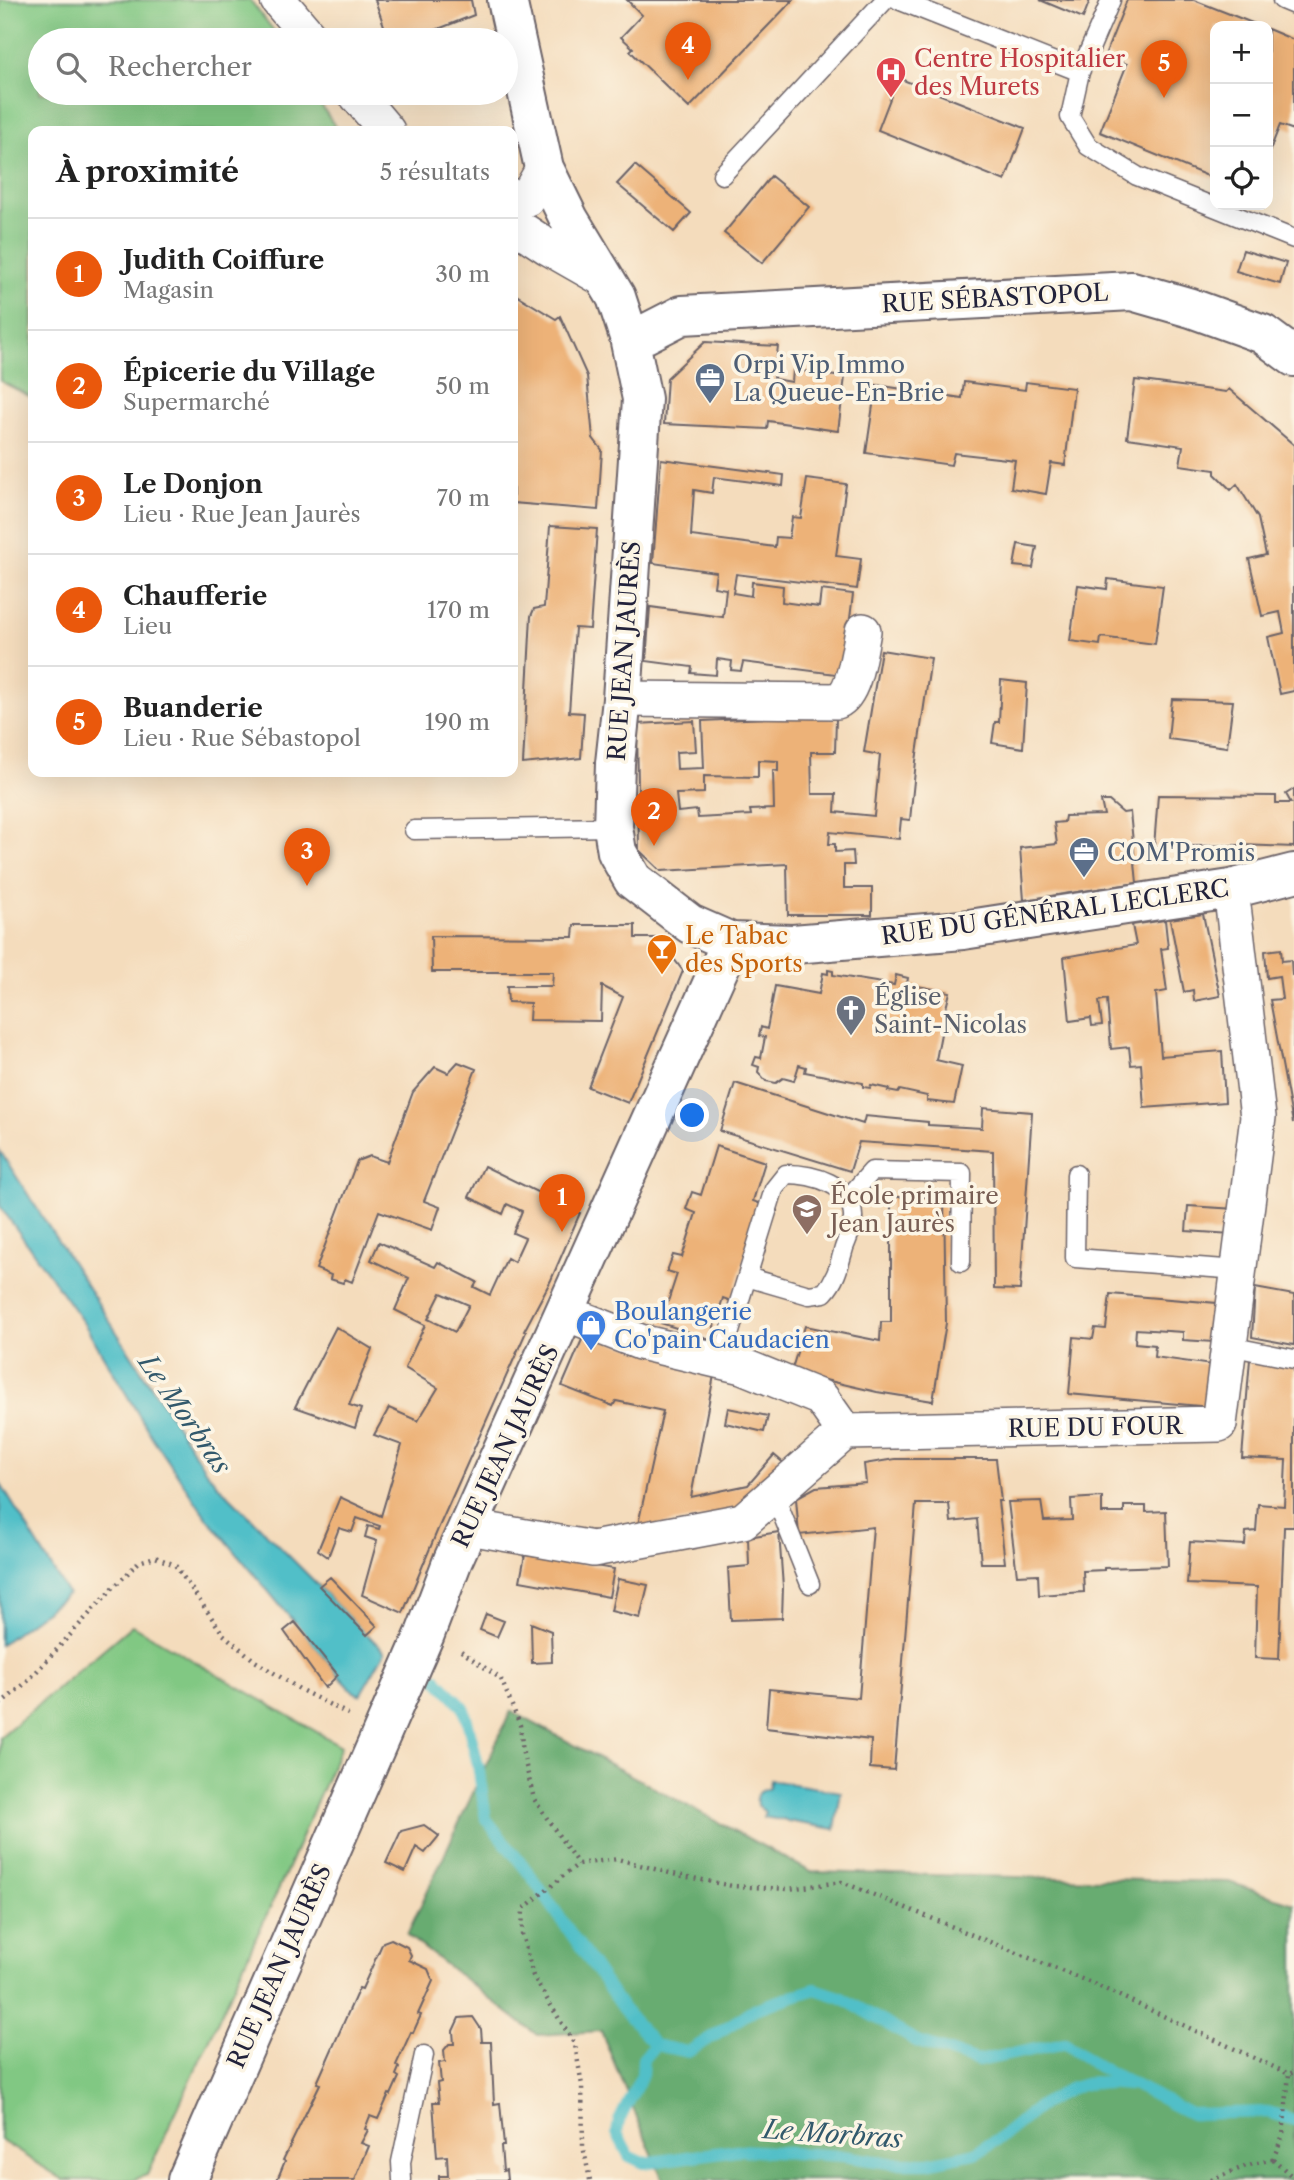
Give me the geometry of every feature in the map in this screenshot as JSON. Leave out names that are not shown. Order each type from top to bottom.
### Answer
[{"type":"main road","name":"RUE JEAN JAURÈS","points":[[506,0],[512,28]]},
{"type":"main road","name":"RUE JEAN JAURÈS","points":[[187,2180],[383,1732],[469,1527],[731,942],[690,923],[634,880],[617,852],[613,827],[615,763],[622,699],[642,399],[629,337],[610,288],[569,219],[544,168],[518,53]]},
{"type":"main road","name":"RUE SÉBASTOPOL","points":[[610,288],[682,315]]},
{"type":"main road","name":"RUE SÉBASTOPOL","points":[[629,337],[645,334],[682,315],[1132,291],[1191,308],[1263,334],[1294,357]]},
{"type":"main road","name":"RUE DU GÉNÉRAL LECLERC","points":[[731,942],[793,944],[963,930],[1231,889],[1294,873]]},
{"type":"street","points":[[278,0],[302,28]]},
{"type":"street","points":[[365,105],[383,126]]},
{"type":"street","points":[[518,197],[527,198],[544,168]]},
{"type":"street","points":[[518,227],[610,288]]},
{"type":"street","points":[[622,699],[836,701],[842,698],[851,683],[863,631]]},
{"type":"street","name":"RUE DU FOUR","points":[[845,1432],[1219,1424],[1258,1116],[1231,889]]},
{"type":"street","points":[[469,1527],[593,1549],[743,1521],[845,1432],[821,1398],[742,1366],[640,1342],[566,1314]]},
{"type":"lane","points":[[722,175],[885,0]]},
{"type":"lane","points":[[898,0],[1080,72]]},
{"type":"lane","points":[[1111,0],[1080,72],[1070,117],[1088,146],[1137,176],[1294,239]]},
{"type":"lane","points":[[1282,0],[1294,5]]},
{"type":"lane","points":[[414,830],[613,827]]},
{"type":"lane","points":[[849,1198],[872,1171],[962,1173],[961,1262]]},
{"type":"lane","points":[[721,1361],[774,1189],[786,1174],[802,1174],[837,1186],[849,1198],[854,1218],[834,1282],[824,1293],[809,1295],[747,1277]]},
{"type":"lane","points":[[1076,1174],[1075,1258],[1239,1270]]},
{"type":"lane","points":[[1229,1346],[1294,1359]]},
{"type":"lane","points":[[774,1494],[810,1584]]},
{"type":"lane","points":[[402,2180],[401,2162],[424,2055]]},
{"type":"path","points":[[0,1704],[27,1682],[139,1562],[155,1557],[175,1565],[223,1634],[255,1661],[301,1690],[383,1732]]},
{"type":"path","points":[[465,1654],[500,1679],[520,1725],[534,1799],[578,1864]]},
{"type":"path","points":[[590,2180],[583,2146],[582,2085],[575,2045],[533,1976],[522,1934],[523,1909],[578,1864],[618,1858],[673,1874],[732,1886],[788,1889],[842,1882],[1096,1985],[1292,2073],[1283,2135],[1273,2159]]},
{"type":"path","points":[[1273,2159],[1294,2178]]},
{"type":"path","points":[[1211,2180],[1245,2166],[1273,2159]]},
{"type":"green space","points":[[0,0],[250,0],[272,28],[28,28],[28,105],[321,105],[335,126],[28,126],[28,395],[0,381]]},
{"type":"green space","points":[[132,1625],[341,1746],[147,2175],[132,2180],[64,2180],[0,2140],[0,1737]]},
{"type":"green space","points":[[511,1711],[811,1872],[1229,1882],[1294,1904],[1294,2180],[663,2180],[601,2031],[537,2035],[407,1935]]},
{"type":"water","points":[[0,1151],[204,1468],[385,1652],[360,1695],[338,1675],[204,1514],[152,1437],[85,1325],[0,1206]]},
{"type":"water","points":[[0,1483],[68,1594],[0,1645]]},
{"type":"water","points":[[770,1780],[841,1792],[835,1829],[763,1817],[765,1812],[757,1805],[756,1798],[760,1792],[769,1788]]},
{"type":"building","points":[[375,0],[471,0],[474,15],[441,28],[385,28]]},
{"type":"building","points":[[627,0],[793,0],[689,108],[630,51],[633,48],[621,37],[642,15]]},
{"type":"building","points":[[1040,0],[1090,0],[1083,18]]},
{"type":"building","points":[[1127,0],[1194,0],[1247,21],[1210,21],[1210,177],[1100,132],[1127,64],[1105,55]]},
{"type":"building","points":[[1273,31],[1294,40],[1294,130],[1280,125],[1273,142]]},
{"type":"building","points":[[898,78],[1025,128],[1005,181],[878,130]]},
{"type":"building","points":[[635,165],[691,213],[674,232],[617,184]]},
{"type":"building","points":[[771,176],[809,207],[762,263],[724,233]]},
{"type":"building","points":[[1243,250],[1286,263],[1280,284],[1236,271]]},
{"type":"building","points":[[518,296],[556,319],[560,316],[587,376],[593,438],[602,450],[598,510],[518,503]]},
{"type":"building","points":[[705,342],[778,346],[774,379],[792,382],[793,370],[810,372],[811,366],[827,368],[827,375],[845,377],[838,431],[768,421],[767,429],[664,424],[667,378]]},
{"type":"building","points":[[1135,380],[1226,392],[1229,389],[1294,445],[1294,691],[1280,694],[1268,637],[1284,633],[1280,612],[1262,616],[1249,559],[1266,555],[1258,518],[1237,484],[1231,490],[1215,474],[1215,470],[1180,465],[1183,446],[1127,438]]},
{"type":"building","points":[[964,382],[1025,390],[1026,382],[1074,388],[1065,465],[1051,463],[1046,494],[1011,488],[1015,460],[954,453],[951,465],[866,453],[876,385],[962,398]]},
{"type":"building","points":[[661,459],[784,475],[783,486],[714,477],[712,493],[694,490],[691,536],[775,547],[776,537],[789,538],[792,517],[801,518],[807,479],[846,484],[836,556],[861,559],[857,589],[736,574],[733,593],[751,596],[752,582],[783,586],[782,602],[819,607],[821,590],[853,594],[843,675],[743,662],[741,671],[731,670],[732,661],[717,659],[716,675],[691,673],[692,667],[646,661],[650,607],[723,617],[726,589],[714,587],[716,572],[653,563]]},
{"type":"building","points":[[550,526],[597,529],[590,629],[575,628],[569,712],[584,713],[581,758],[523,764],[531,616],[534,609],[544,607]]},
{"type":"building","points":[[1018,544],[1037,547],[1033,568],[1014,566]]},
{"type":"building","points":[[1108,579],[1163,586],[1155,644],[1101,637],[1100,645],[1070,641],[1078,585],[1107,589]]},
{"type":"building","points":[[881,650],[931,658],[910,820],[901,819],[899,839],[830,832],[829,844],[835,844],[835,852],[853,851],[854,865],[844,865],[844,888],[872,888],[872,915],[788,915],[787,864],[661,871],[639,850],[637,724],[694,721],[696,751],[676,752],[677,769],[704,768],[702,721],[811,716],[836,719],[835,752],[811,752],[812,794],[836,794],[835,812],[874,816],[880,755],[864,752]],"holes":[[[758,760],[778,761],[778,771],[773,770],[774,809],[750,810],[751,815],[698,818],[697,810],[678,812],[676,794],[704,793],[704,776],[758,777]]]},
{"type":"building","points":[[1001,680],[1027,683],[1023,748],[992,743],[995,722],[999,722]]},
{"type":"building","points":[[1172,699],[1233,701],[1227,747],[1168,739]]},
{"type":"building","points":[[1294,789],[1294,847],[1154,847],[1158,795],[1276,796],[1276,803],[1291,803],[1286,794]]},
{"type":"building","points":[[1101,801],[1109,801],[1123,813],[1130,812],[1137,883],[1024,900],[1020,848],[1057,844],[1054,823],[1064,822],[1065,816],[1104,815]]},
{"type":"building","points":[[1203,914],[1220,996],[1194,1001],[1193,990],[1184,992],[1170,919]]},
{"type":"building","points":[[1165,920],[1168,948],[1161,949],[1167,991],[1156,993],[1161,1056],[1222,1051],[1225,1102],[1144,1108],[1141,1064],[1131,1065],[1129,1047],[1111,1049],[1107,999],[1099,1001],[1102,1025],[1092,1026],[1091,1018],[1070,1021],[1064,957],[1136,945],[1132,925]]},
{"type":"building","points":[[574,925],[635,925],[635,938],[658,938],[683,971],[628,1103],[588,1087],[623,997],[602,986],[601,1021],[529,1020],[530,1003],[508,1002],[507,986],[552,986],[553,972],[432,972],[431,936],[573,937]]},
{"type":"building","points":[[1281,949],[1282,961],[1291,960],[1294,975],[1293,1123],[1270,1000],[1282,999],[1279,976],[1267,978],[1265,951]]},
{"type":"building","name":"Église Saint-Nicolas","points":[[828,970],[833,971],[833,975],[894,985],[896,975],[908,978],[907,984],[950,992],[944,1016],[951,1017],[949,1024],[943,1023],[936,1060],[962,1066],[954,1104],[927,1101],[927,1096],[900,1090],[898,1093],[871,1085],[870,1088],[863,1087],[863,1083],[805,1072],[806,1067],[799,1065],[794,1081],[783,1078],[776,1083],[766,1081],[758,1072],[759,1067],[753,1065],[756,1057],[761,1058],[765,1037],[759,1036],[761,1027],[767,1029],[775,986],[819,994],[823,973],[828,974]]},
{"type":"building","points":[[458,1062],[476,1069],[424,1201],[440,1207],[432,1230],[379,1211],[352,1282],[345,1279],[343,1283],[330,1279],[331,1275],[316,1269],[357,1161],[370,1156],[387,1162],[413,1092],[435,1067],[448,1073]]},
{"type":"building","points":[[735,1083],[863,1124],[865,1116],[928,1122],[928,1125],[982,1128],[983,1108],[1032,1112],[1020,1290],[994,1289],[993,1151],[859,1142],[850,1171],[720,1131]]},
{"type":"building","points":[[716,1146],[765,1162],[753,1201],[761,1204],[731,1301],[723,1298],[710,1339],[661,1323],[677,1274],[667,1271],[673,1255],[682,1257],[696,1213],[686,1209],[692,1192],[701,1195]]},
{"type":"building","points":[[484,1166],[580,1213],[551,1280],[524,1331],[526,1332],[403,1613],[362,1595],[377,1541],[365,1537],[368,1526],[379,1529],[380,1526],[357,1518],[352,1532],[339,1528],[328,1557],[318,1550],[340,1497],[381,1516],[402,1445],[374,1435],[389,1408],[418,1421],[438,1388],[405,1368],[425,1325],[395,1310],[409,1278],[371,1260],[379,1242],[435,1267],[438,1262],[477,1282],[474,1287],[490,1295],[507,1258],[514,1262],[525,1238],[513,1233],[522,1211],[507,1204],[503,1214],[469,1197]],"holes":[[[441,1293],[469,1305],[455,1332],[428,1319]]]},
{"type":"building","points":[[891,1197],[944,1197],[946,1323],[933,1401],[877,1392],[791,1372],[805,1326],[880,1341],[881,1322],[891,1322]]},
{"type":"building","points":[[1188,1206],[1236,1209],[1232,1234],[1186,1231]]},
{"type":"building","points":[[1255,1288],[1294,1295],[1294,1345],[1252,1337]]},
{"type":"building","points":[[1110,1294],[1217,1303],[1214,1342],[1183,1340],[1183,1332],[1136,1329],[1135,1343],[1155,1345],[1154,1357],[1212,1365],[1211,1407],[1069,1394],[1074,1337],[1093,1339],[1095,1328],[1106,1329]]},
{"type":"building","points":[[336,1327],[372,1349],[349,1405],[361,1409],[355,1428],[295,1407]]},
{"type":"building","points":[[584,1335],[715,1370],[691,1497],[748,1485],[774,1455],[786,1465],[747,1509],[637,1529],[663,1411],[616,1401],[613,1406],[562,1386]]},
{"type":"building","points":[[1250,1359],[1294,1366],[1294,1527],[1284,1527],[1279,1659],[1255,1658],[1257,1587],[1187,1584],[1190,1542],[1245,1545],[1246,1532],[1256,1531],[1258,1504],[1284,1506],[1286,1460],[1242,1458]]},
{"type":"building","points":[[728,1408],[768,1416],[764,1432],[725,1423]]},
{"type":"building","points":[[895,1459],[996,1459],[1005,1563],[981,1563],[977,1519],[951,1522],[949,1504],[916,1504],[894,1770],[870,1768],[871,1740],[766,1728],[769,1689],[859,1698],[873,1527],[799,1535],[796,1498],[816,1487],[866,1483],[864,1464]]},
{"type":"building","points":[[1102,1497],[1102,1513],[1124,1513],[1124,1506],[1146,1506],[1146,1512],[1166,1511],[1168,1566],[1083,1571],[1084,1592],[1039,1595],[1038,1574],[1017,1575],[1008,1502],[1041,1501],[1044,1521],[1072,1520],[1071,1499]]},
{"type":"building","points":[[779,1532],[782,1618],[731,1620],[728,1568],[749,1566],[748,1537]]},
{"type":"building","points":[[525,1555],[614,1569],[609,1597],[520,1581]]},
{"type":"building","points":[[330,1577],[377,1626],[367,1635],[319,1586]]},
{"type":"building","points":[[618,1579],[648,1585],[640,1618],[611,1611]]},
{"type":"building","points":[[486,1614],[504,1621],[497,1637],[480,1630]]},
{"type":"building","points":[[295,1622],[338,1675],[325,1688],[284,1631]]},
{"type":"building","points":[[531,1623],[551,1631],[552,1662],[532,1663]]},
{"type":"building","points":[[424,1825],[439,1836],[425,1853],[416,1847],[405,1872],[386,1863],[401,1831]]},
{"type":"building","points":[[391,1939],[407,1947],[411,1955],[409,1960],[428,1969],[433,1981],[418,2014],[421,2015],[396,2065],[399,2068],[396,2075],[399,2077],[391,2095],[389,2094],[378,2119],[370,2116],[365,2129],[368,2130],[361,2143],[369,2146],[355,2180],[277,2180],[285,2161],[283,2160],[320,2084],[317,2083],[359,1988],[362,1989],[383,1942]]},
{"type":"building","points":[[473,2017],[481,2029],[482,2042],[491,2042],[494,2104],[500,2103],[504,2146],[501,2146],[503,2171],[506,2170],[507,2180],[439,2180],[439,2176],[448,2176],[447,2156],[437,2157],[433,2102],[439,2102],[439,2063],[445,2062],[444,2050],[449,2044],[454,2044],[453,2031],[459,2018]]},
{"type":"waterway","name":"Le Morbras","points":[[436,1678],[464,1708],[478,1765],[486,1819],[532,1877],[623,2009],[655,2045],[688,2052],[755,2009],[815,1989],[840,1997],[918,2042],[978,2061],[1065,2043],[1099,2067],[1191,2114],[1268,2112],[1294,2120]]},
{"type":"waterway","name":"Le Morbras","points":[[655,2045],[643,2059],[642,2075],[619,2121],[617,2133],[629,2156],[644,2163],[737,2150],[843,2156],[889,2163],[928,2163],[975,2153],[1003,2136],[1041,2105],[1069,2089],[1092,2082],[1128,2085]]},
{"type":"place","name":"Chaufferie","points":[[688,80]]},
{"type":"place","name":"Buanderie","points":[[1164,98]]},
{"type":"place","name":"Centre Hospitalier des Murets","points":[[891,99]]},
{"type":"place","name":"Orpi Vip Immo La Queue-En-Brie","points":[[710,405]]},
{"type":"place","name":"Épicerie du Village","points":[[654,846]]},
{"type":"place","name":"COM'Promis","points":[[1084,879]]},
{"type":"place","name":"Le Donjon","points":[[307,886]]},
{"type":"place","name":"Le Tabac des Sports","points":[[662,976]]},
{"type":"place","name":"Église Saint-Nicolas","points":[[851,1037]]},
{"type":"place","name":"Judith Coiffure","points":[[562,1232]]},
{"type":"place","name":"École primaire Jean Jaurès","points":[[807,1236]]},
{"type":"place","name":"Boulangerie Co'pain Caudacien","points":[[591,1352]]}]
